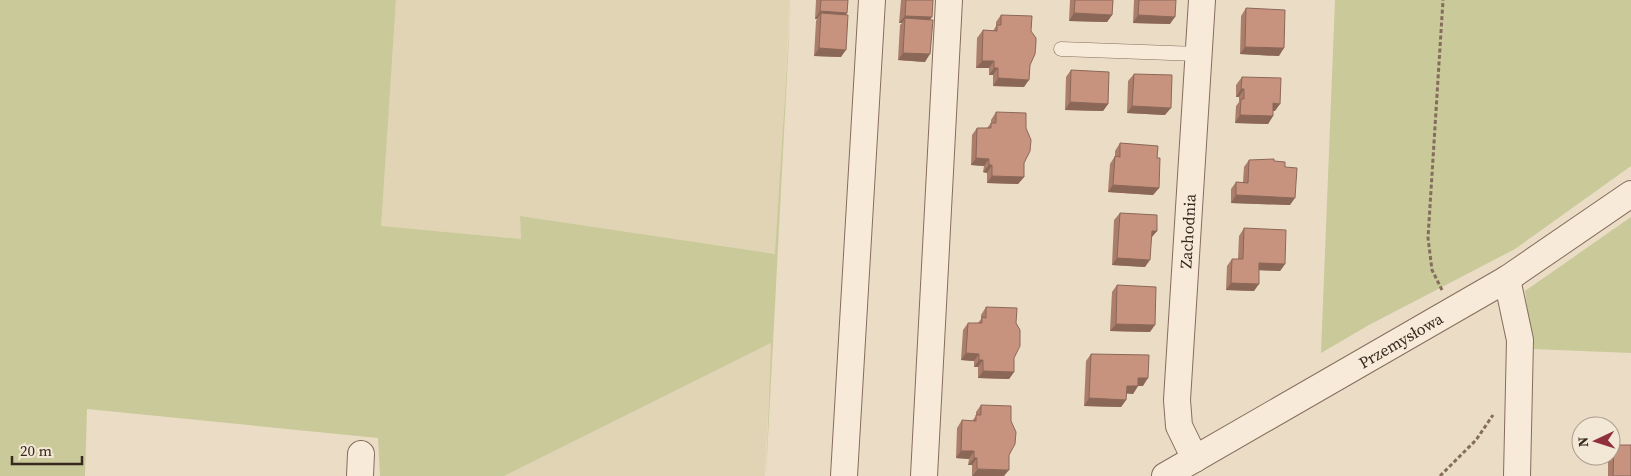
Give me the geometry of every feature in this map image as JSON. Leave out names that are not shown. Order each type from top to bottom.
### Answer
[{"type":"street","points":[[844,476],[872,0]]},
{"type":"street","points":[[924,476],[949,0]]},
{"type":"street","name":"Zachodnia","points":[[1194,459],[1179,426],[1177,400],[1202,0]]},
{"type":"street","name":"Przemysłowa","points":[[1165,476],[1507,279],[1631,194]]},
{"type":"street","points":[[1507,279],[1520,340],[1518,476]]},
{"type":"lane","points":[[1061,48],[1198,54]]},
{"type":"path","points":[[1443,0],[1428,238],[1432,270],[1452,311]]},
{"type":"path","points":[[1440,476],[1476,440],[1498,407]]},
{"type":"shaded area","points":[[396,0],[790,0],[776,254],[520,216],[521,239],[380,226]]},
{"type":"shaded area","points":[[771,343],[765,476],[504,476]]},
{"type":"green space","points":[[0,0],[396,0],[381,226],[521,239],[520,216],[775,254],[791,0],[766,476],[771,343],[504,476],[380,476],[378,438],[87,409],[85,476],[0,476]]},
{"type":"green space","points":[[1335,0],[1631,0],[1631,166],[1515,249],[1369,325],[1321,353]]},
{"type":"green space","points":[[1631,217],[1631,353],[1533,349],[1525,291]]},
{"type":"building","points":[[821,0],[848,0],[847,13],[820,11]]},
{"type":"building","points":[[906,0],[933,0],[932,17],[905,16]]},
{"type":"building","points":[[1075,0],[1113,0],[1112,15],[1074,13]]},
{"type":"building","points":[[1139,0],[1176,0],[1175,17],[1138,15]]},
{"type":"building","points":[[1246,8],[1285,10],[1284,48],[1245,47]]},
{"type":"building","points":[[821,13],[848,15],[846,50],[819,48]]},
{"type":"building","points":[[1001,15],[1032,16],[1031,31],[1036,38],[1036,42],[1035,54],[1030,65],[1029,80],[998,78],[998,68],[994,68],[994,61],[982,61],[983,30],[997,31],[997,25],[1001,25]]},
{"type":"building","points":[[905,18],[933,20],[930,54],[903,53]]},
{"type":"building","points":[[1071,70],[1109,72],[1108,104],[1070,102]]},
{"type":"building","points":[[1134,74],[1172,75],[1171,108],[1132,106]]},
{"type":"building","points":[[1242,77],[1281,78],[1280,104],[1273,103],[1273,116],[1240,115],[1241,99],[1244,99],[1244,89],[1241,89]]},
{"type":"building","points":[[996,112],[1026,113],[1026,128],[1031,140],[1030,151],[1024,163],[1024,177],[992,176],[992,165],[989,165],[989,159],[976,158],[977,128],[991,128],[991,123],[996,123]]},
{"type":"building","points":[[1120,143],[1158,146],[1157,158],[1160,158],[1159,188],[1113,185],[1115,156],[1120,157]]},
{"type":"building","points":[[1274,159],[1274,161],[1285,162],[1285,167],[1297,168],[1295,198],[1236,195],[1236,182],[1248,183],[1249,160]]},
{"type":"building","points":[[1120,213],[1157,215],[1157,231],[1152,231],[1150,260],[1117,258]]},
{"type":"building","points":[[1244,228],[1286,230],[1285,264],[1259,263],[1259,284],[1231,283],[1232,259],[1243,259]]},
{"type":"building","points":[[1117,285],[1156,287],[1155,325],[1116,324]]},
{"type":"building","points":[[986,307],[1017,308],[1016,323],[1020,330],[1020,346],[1014,358],[1014,372],[983,371],[983,360],[979,360],[979,354],[966,353],[968,323],[982,323],[982,317],[986,318]]},
{"type":"building","points":[[1091,354],[1149,355],[1148,378],[1138,378],[1138,386],[1127,386],[1126,400],[1089,398]]},
{"type":"building","points":[[981,405],[1011,406],[1011,421],[1016,432],[1015,444],[1009,455],[1009,470],[977,469],[977,458],[974,458],[974,451],[961,451],[962,420],[976,421],[976,415],[981,415]]},
{"type":"building","points":[[1621,445],[1631,445],[1631,476],[1613,476],[1613,466],[1621,466]]}]
